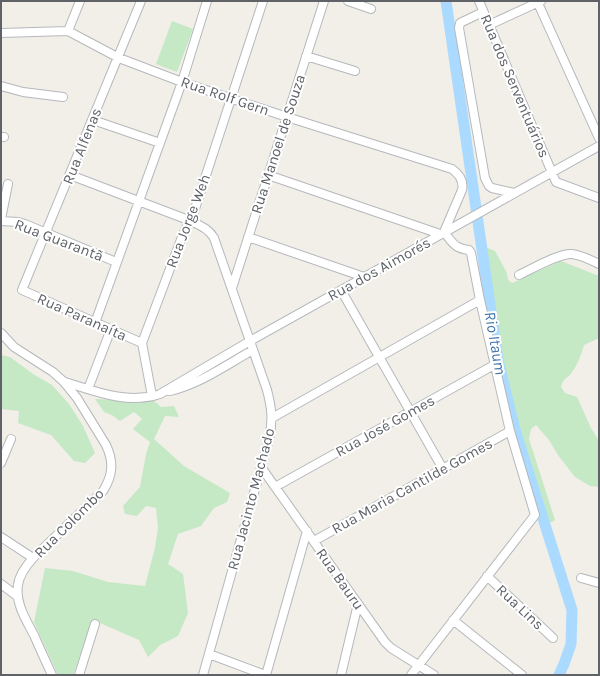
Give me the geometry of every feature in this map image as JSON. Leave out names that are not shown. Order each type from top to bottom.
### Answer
[{"type":"street","points":[[68,31],[80,1]]},
{"type":"street","name":"Rua Alfenas","points":[[22,290],[119,58],[141,1]]},
{"type":"street","points":[[95,322],[182,82],[207,1]]},
{"type":"street","name":"Rua Jorge Weh","points":[[142,343],[182,237],[186,228],[192,221],[263,1]]},
{"type":"street","name":"Rua Manoel de Souza","points":[[232,288],[324,1]]},
{"type":"street","points":[[348,1],[371,9]]},
{"type":"street","name":"Rua dos Serventuários","points":[[479,1],[552,172]]},
{"type":"street","points":[[489,25],[539,2],[599,138]]},
{"type":"street","points":[[484,12],[460,23],[458,28],[485,178],[489,186],[492,188],[514,193]]},
{"type":"street","name":"Rua Rolf Gern","points":[[1,33],[68,31],[119,58],[182,82],[452,169],[456,172],[463,186],[442,233]]},
{"type":"street","points":[[306,56],[355,71]]},
{"type":"street","points":[[1,86],[23,92],[63,97]]},
{"type":"street","points":[[93,120],[160,143]]},
{"type":"street","name":"Rua dos Aimorés","points":[[156,395],[472,216],[599,146]]},
{"type":"street","points":[[552,172],[556,182],[599,198]]},
{"type":"street","name":"Rua Jacinto Machado","points":[[70,175],[192,221],[211,232],[267,390],[272,410],[269,439],[203,675]]},
{"type":"street","points":[[268,175],[442,233],[457,247],[460,249],[469,250],[471,253],[494,365],[510,431],[535,515],[411,675]]},
{"type":"street","points":[[1,220],[8,184]]},
{"type":"street","name":"Rua Guarantã","points":[[1,220],[18,222],[116,262]]},
{"type":"street","points":[[248,237],[364,277]]},
{"type":"street","points":[[519,275],[565,254],[576,255],[599,264]]},
{"type":"street","name":"Rua Paranaíta","points":[[22,290],[142,343]]},
{"type":"street","points":[[342,290],[443,469]]},
{"type":"street","points":[[272,418],[480,300]]},
{"type":"street","points":[[88,389],[111,330]]},
{"type":"street","name":"Rua Colombo","points":[[1,333],[14,347],[53,372],[64,382],[77,398],[106,445],[111,459],[111,473],[106,486],[99,496],[26,566],[18,585],[17,596]]},
{"type":"street","points":[[142,343],[156,395]]},
{"type":"street","name":"Rua dos Aimorés","points":[[64,382],[102,394],[128,398],[156,395],[187,387],[253,350]]},
{"type":"street","name":"Rua José Gomes","points":[[275,487],[494,365]]},
{"type":"street","name":"Rua Maria Cantilde Gomes","points":[[314,542],[510,431]]},
{"type":"street","points":[[1,463],[11,439]]},
{"type":"street","name":"Rua Bauru","points":[[261,467],[384,642],[434,675]]},
{"type":"street","points":[[209,654],[265,675],[307,532]]},
{"type":"street","points":[[1,537],[33,558]]},
{"type":"street","name":"Rua Lins","points":[[487,576],[553,638]]},
{"type":"street","points":[[581,578],[599,583]]},
{"type":"street","points":[[1,584],[17,596],[23,613],[52,675]]},
{"type":"street","points":[[341,675],[358,604]]},
{"type":"street","points":[[453,620],[522,675]]},
{"type":"street","points":[[80,675],[95,624]]},
{"type":"green space","points":[[172,21],[193,29],[177,72],[156,64]]},
{"type":"green space","points":[[485,247],[495,251],[507,273],[508,280],[512,283],[561,261],[599,276],[599,338],[584,345],[576,366],[563,381],[561,387],[565,393],[577,397],[591,428],[599,441],[599,487],[590,486],[575,477],[558,455],[549,440],[536,425],[531,429],[529,439],[555,520],[552,522],[547,522],[517,430],[495,329]]},
{"type":"green space","points":[[1,355],[10,357],[33,374],[52,385],[69,404],[83,426],[95,453],[85,463],[74,461],[51,435],[18,423],[19,411],[1,409]]},
{"type":"green space","points":[[95,399],[154,401],[161,407],[174,406],[179,417],[165,416],[154,439],[184,466],[230,493],[227,502],[214,508],[201,526],[178,534],[168,564],[183,574],[188,613],[178,636],[160,645],[148,657],[139,640],[93,620],[73,675],[58,675],[34,622],[45,568],[73,571],[108,582],[145,586],[155,548],[158,528],[156,508],[146,506],[137,516],[125,514],[123,506],[140,487],[146,454],[150,442],[133,429],[142,419],[134,412],[120,421],[112,415],[104,412]]},
{"type":"waterway","name":"Rio Itaum","points":[[446,1],[498,360],[515,430],[572,610],[571,644],[559,675]]}]
